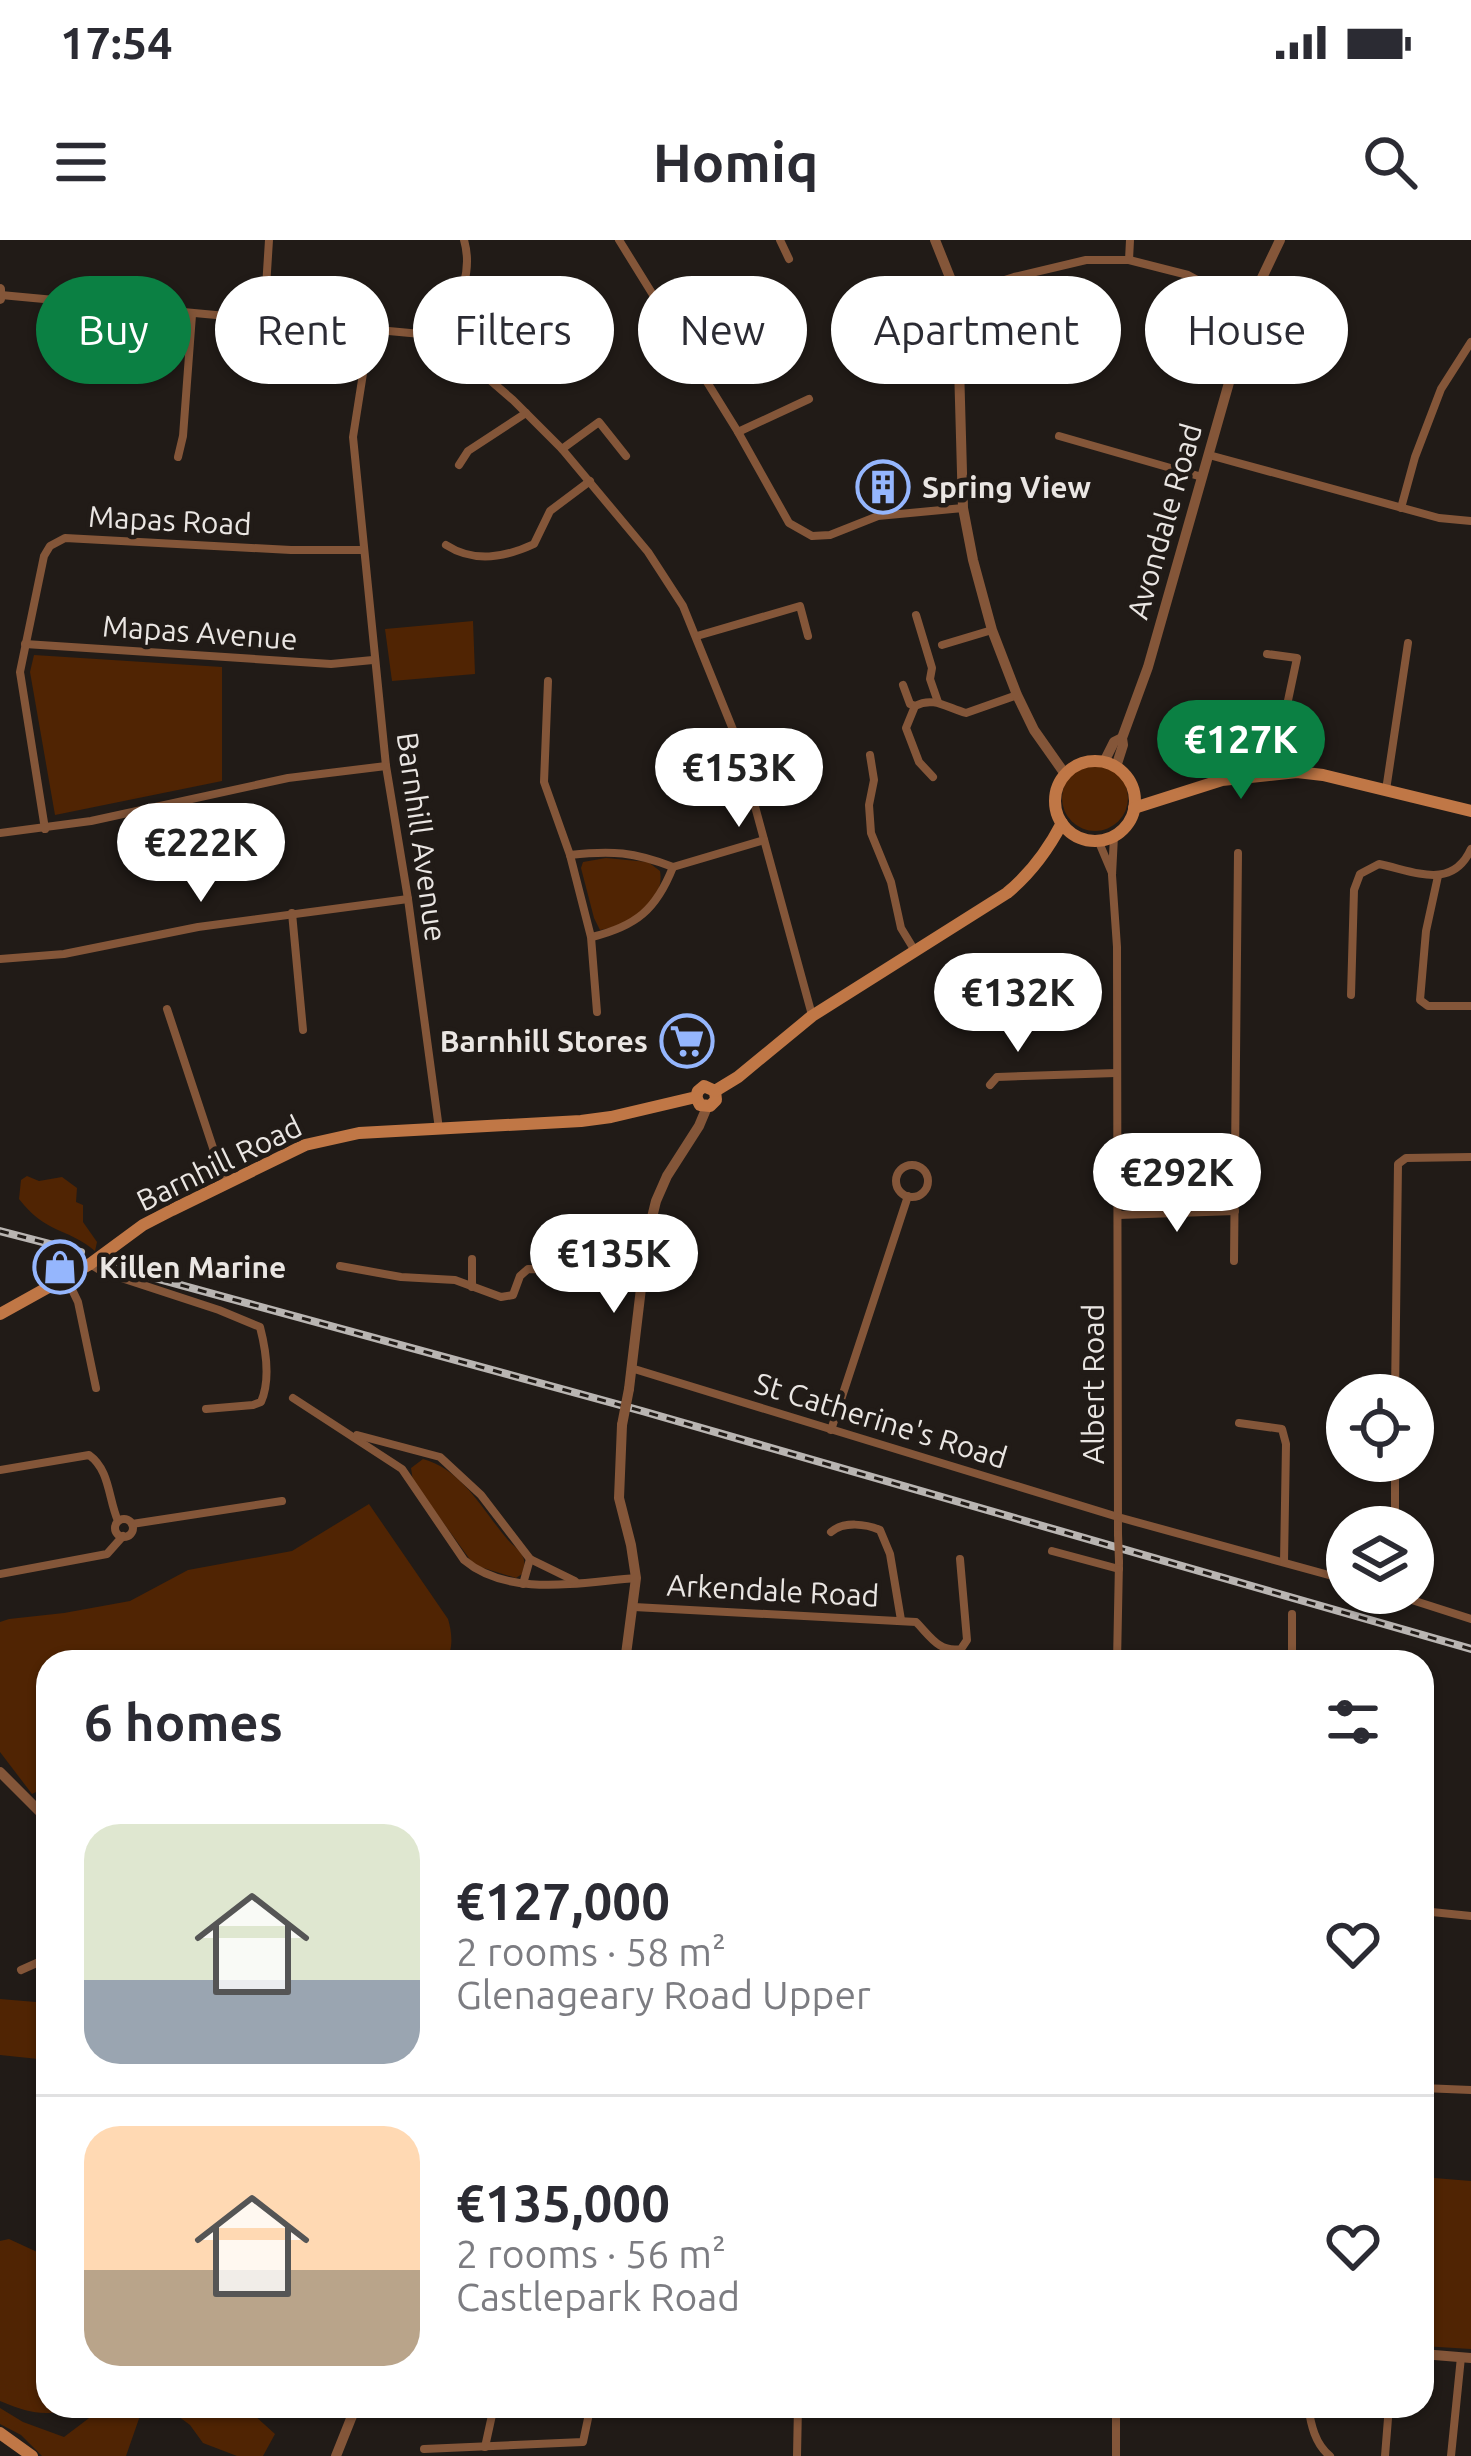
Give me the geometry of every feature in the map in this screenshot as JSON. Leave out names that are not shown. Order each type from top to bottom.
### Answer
[{"type":"main road","points":[[1088,761],[1110,764],[1129,780],[1134,801],[1126,825],[1114,836],[1099,840],[1067,829],[1055,806],[1065,774],[1088,761]]},
{"type":"main road","points":[[1134,801],[1222,780],[1297,772],[1471,811]]},
{"type":"main road","points":[[702,1102],[716,1100],[715,1090],[812,1016],[1006,893],[1067,829]]},
{"type":"main road","name":"Barnhill Road","points":[[0,1314],[90,1264],[143,1226],[322,1139],[611,1117],[702,1102]]},
{"type":"main road","points":[[0,2433],[32,2456]]},
{"type":"street","points":[[266,276],[269,240]]},
{"type":"street","points":[[464,240],[467,276]]},
{"type":"street","points":[[619,240],[789,523],[812,536],[830,536],[878,516],[963,508]]},
{"type":"street","points":[[780,240],[789,259]]},
{"type":"street","points":[[935,240],[949,276]]},
{"type":"street","points":[[1129,260],[1130,240]]},
{"type":"street","name":"Avondale Road","points":[[1262,276],[1280,240]]},
{"type":"street","points":[[1019,276],[1086,260],[1129,260],[1190,276]]},
{"type":"street","points":[[0,294],[215,316]]},
{"type":"street","points":[[178,458],[192,315]]},
{"type":"street","points":[[1401,508],[1414,457],[1441,389],[1471,342]]},
{"type":"street","name":"Barnhill Avenue","points":[[361,384],[352,437],[374,660],[440,1129]]},
{"type":"street","points":[[493,384],[590,481],[668,579],[698,636],[736,737],[812,1016]]},
{"type":"street","points":[[960,384],[963,508],[973,560],[992,630],[1017,695],[1034,730],[1065,774]]},
{"type":"street","name":"Avondale Road","points":[[1110,764],[1114,742],[1122,738],[1148,667],[1227,384]]},
{"type":"street","points":[[738,433],[809,399]]},
{"type":"street","points":[[459,465],[468,451],[526,413]]},
{"type":"street","points":[[562,448],[599,422],[626,456]]},
{"type":"street","points":[[1059,436],[1202,477]]},
{"type":"street","points":[[1209,455],[1439,518],[1471,521]]},
{"type":"street","points":[[446,544],[477,558],[522,550],[534,544],[550,511],[590,481]]},
{"type":"street","name":"Mapas Road","points":[[44,829],[20,672],[50,546],[59,540],[363,550]]},
{"type":"street","points":[[698,636],[800,606],[808,637]]},
{"type":"street","points":[[916,615],[938,702]]},
{"type":"street","points":[[942,645],[992,630]]},
{"type":"street","points":[[1386,790],[1408,643]]},
{"type":"street","name":"Mapas Avenue","points":[[25,644],[331,664],[374,660]]},
{"type":"street","points":[[1267,654],[1297,658],[1269,774]]},
{"type":"street","points":[[548,681],[544,782],[592,937],[596,1012]]},
{"type":"street","points":[[903,686],[915,706]]},
{"type":"street","points":[[932,777],[919,762],[906,728],[915,706],[938,702],[966,713],[1017,695]]},
{"type":"street","points":[[870,755],[874,780],[869,822],[901,928],[915,951]]},
{"type":"street","points":[[0,833],[44,829],[288,778],[386,766]]},
{"type":"street","name":"Albert Road","points":[[1114,836],[1118,1650]]},
{"type":"street","points":[[570,855],[628,852],[673,867],[764,840]]},
{"type":"street","name":"Albert Road","points":[[1099,840],[1112,875]]},
{"type":"street","points":[[1351,995],[1354,890],[1360,874],[1379,864],[1438,876],[1450,874],[1462,866],[1471,850]]},
{"type":"street","points":[[1234,1261],[1238,853]]},
{"type":"street","points":[[592,937],[639,918],[655,902],[673,867]]},
{"type":"street","points":[[1438,876],[1426,931],[1420,1000],[1429,1006],[1471,1006]]},
{"type":"street","points":[[0,959],[64,954],[199,927],[408,899]]},
{"type":"street","points":[[292,913],[303,1030]]},
{"type":"street","points":[[167,1009],[225,1185]]},
{"type":"street","points":[[990,1085],[997,1077],[1117,1073]]},
{"type":"street","points":[[628,1650],[636,1578],[619,1498],[622,1425],[646,1238],[667,1176],[699,1126],[702,1102]]},
{"type":"street","points":[[1395,1374],[1398,1164],[1406,1157],[1471,1157]]},
{"type":"street","points":[[909,1166],[920,1167],[928,1180],[926,1190],[908,1196],[897,1186],[898,1175],[909,1166]]},
{"type":"street","points":[[831,1430],[908,1196]]},
{"type":"street","points":[[1118,1215],[1235,1211]]},
{"type":"street","points":[[472,1259],[472,1287]]},
{"type":"street","points":[[90,1264],[260,1327],[267,1376],[261,1402],[206,1408]]},
{"type":"street","points":[[340,1266],[455,1280],[507,1297],[529,1269],[644,1270]]},
{"type":"street","points":[[66,1277],[78,1303],[95,1388]]},
{"type":"street","name":"St Catherine's Road","points":[[632,1368],[1326,1574]]},
{"type":"street","points":[[292,1398],[402,1469],[464,1560],[477,1571],[523,1584],[636,1578]]},
{"type":"street","points":[[1239,1423],[1282,1429],[1286,1444],[1283,1562]]},
{"type":"street","points":[[350,1433],[440,1457],[482,1496],[530,1558],[577,1582]]},
{"type":"street","points":[[402,1469],[410,1449]]},
{"type":"street","points":[[0,1470],[88,1455],[104,1472],[118,1521],[115,1529],[123,1536]]},
{"type":"street","points":[[118,1521],[132,1524],[282,1501]]},
{"type":"street","points":[[0,1574],[107,1554],[130,1534],[132,1524]]},
{"type":"street","points":[[832,1532],[842,1525],[880,1530],[905,1621],[916,1622],[941,1649],[961,1649],[967,1640],[960,1559]]},
{"type":"street","points":[[1052,1551],[1119,1566]]},
{"type":"street","points":[[523,1584],[530,1558]]},
{"type":"street","name":"Arkendale Road","points":[[634,1607],[905,1621]]},
{"type":"street","points":[[1434,1607],[1471,1619]]},
{"type":"street","points":[[1292,1614],[1292,1650]]},
{"type":"street","points":[[0,1772],[36,1809]]},
{"type":"street","points":[[1434,1911],[1471,1916]]},
{"type":"street","points":[[21,1970],[36,1963]]},
{"type":"street","points":[[1434,2088],[1471,2090]]},
{"type":"street","points":[[1434,2355],[1466,2358],[1451,2456]]},
{"type":"street","points":[[336,2456],[351,2418]]},
{"type":"street","points":[[485,2446],[491,2418]]},
{"type":"street","points":[[424,2449],[583,2442],[588,2418]]},
{"type":"street","points":[[797,2456],[798,2418]]},
{"type":"street","points":[[1116,2418],[1116,2456]]},
{"type":"street","points":[[1310,2418],[1313,2432],[1330,2456]]},
{"type":"street","points":[[1385,2456],[1388,2418]]},
{"type":"shaded area","points":[[473,621],[475,674],[392,681],[385,629]]},
{"type":"shaded area","points":[[34,655],[222,667],[222,781],[55,815],[30,672]]},
{"type":"shaded area","points":[[1095,765],[1119,774],[1128,798],[1119,822],[1095,831],[1071,822],[1062,798],[1071,774]]},
{"type":"shaded area","points":[[606,858],[648,862],[660,871],[660,882],[642,911],[600,930],[581,868],[583,862]]},
{"type":"shaded area","points":[[27,1176],[39,1181],[62,1177],[77,1188],[76,1202],[83,1205],[83,1222],[97,1242],[95,1251],[47,1225],[19,1199],[21,1180]]},
{"type":"shaded area","points":[[423,1459],[450,1472],[471,1493],[521,1553],[522,1574],[516,1578],[474,1565],[413,1481],[411,1468]]},
{"type":"shaded area","points":[[369,1504],[448,1619],[450,1650],[36,1650],[36,1792],[32,1794],[0,1752],[0,1622],[130,1601],[188,1570],[292,1551]]},
{"type":"shaded area","points":[[0,1999],[36,2002],[36,2059],[0,2055]]},
{"type":"shaded area","points":[[1434,2178],[1471,2181],[1471,2349],[1434,2347]]},
{"type":"shaded area","points":[[9,2239],[36,2251],[36,2412],[0,2401],[0,2241]]},
{"type":"shaded area","points":[[0,2408],[64,2437],[89,2418],[139,2418],[126,2456],[42,2456],[21,2435],[0,2424]]},
{"type":"shaded area","points":[[181,2418],[257,2418],[275,2434],[263,2456],[237,2456],[203,2443]]},
{"type":"railway","points":[[0,1231],[81,1252]]},
{"type":"railway","points":[[111,1266],[642,1411],[1471,1649]]},
{"type":"place","name":"Spring View","points":[[883,487]]},
{"type":"place","name":"Barnhill Stores","points":[[687,1041]]},
{"type":"place","name":"Killen Marine","points":[[60,1267]]}]
